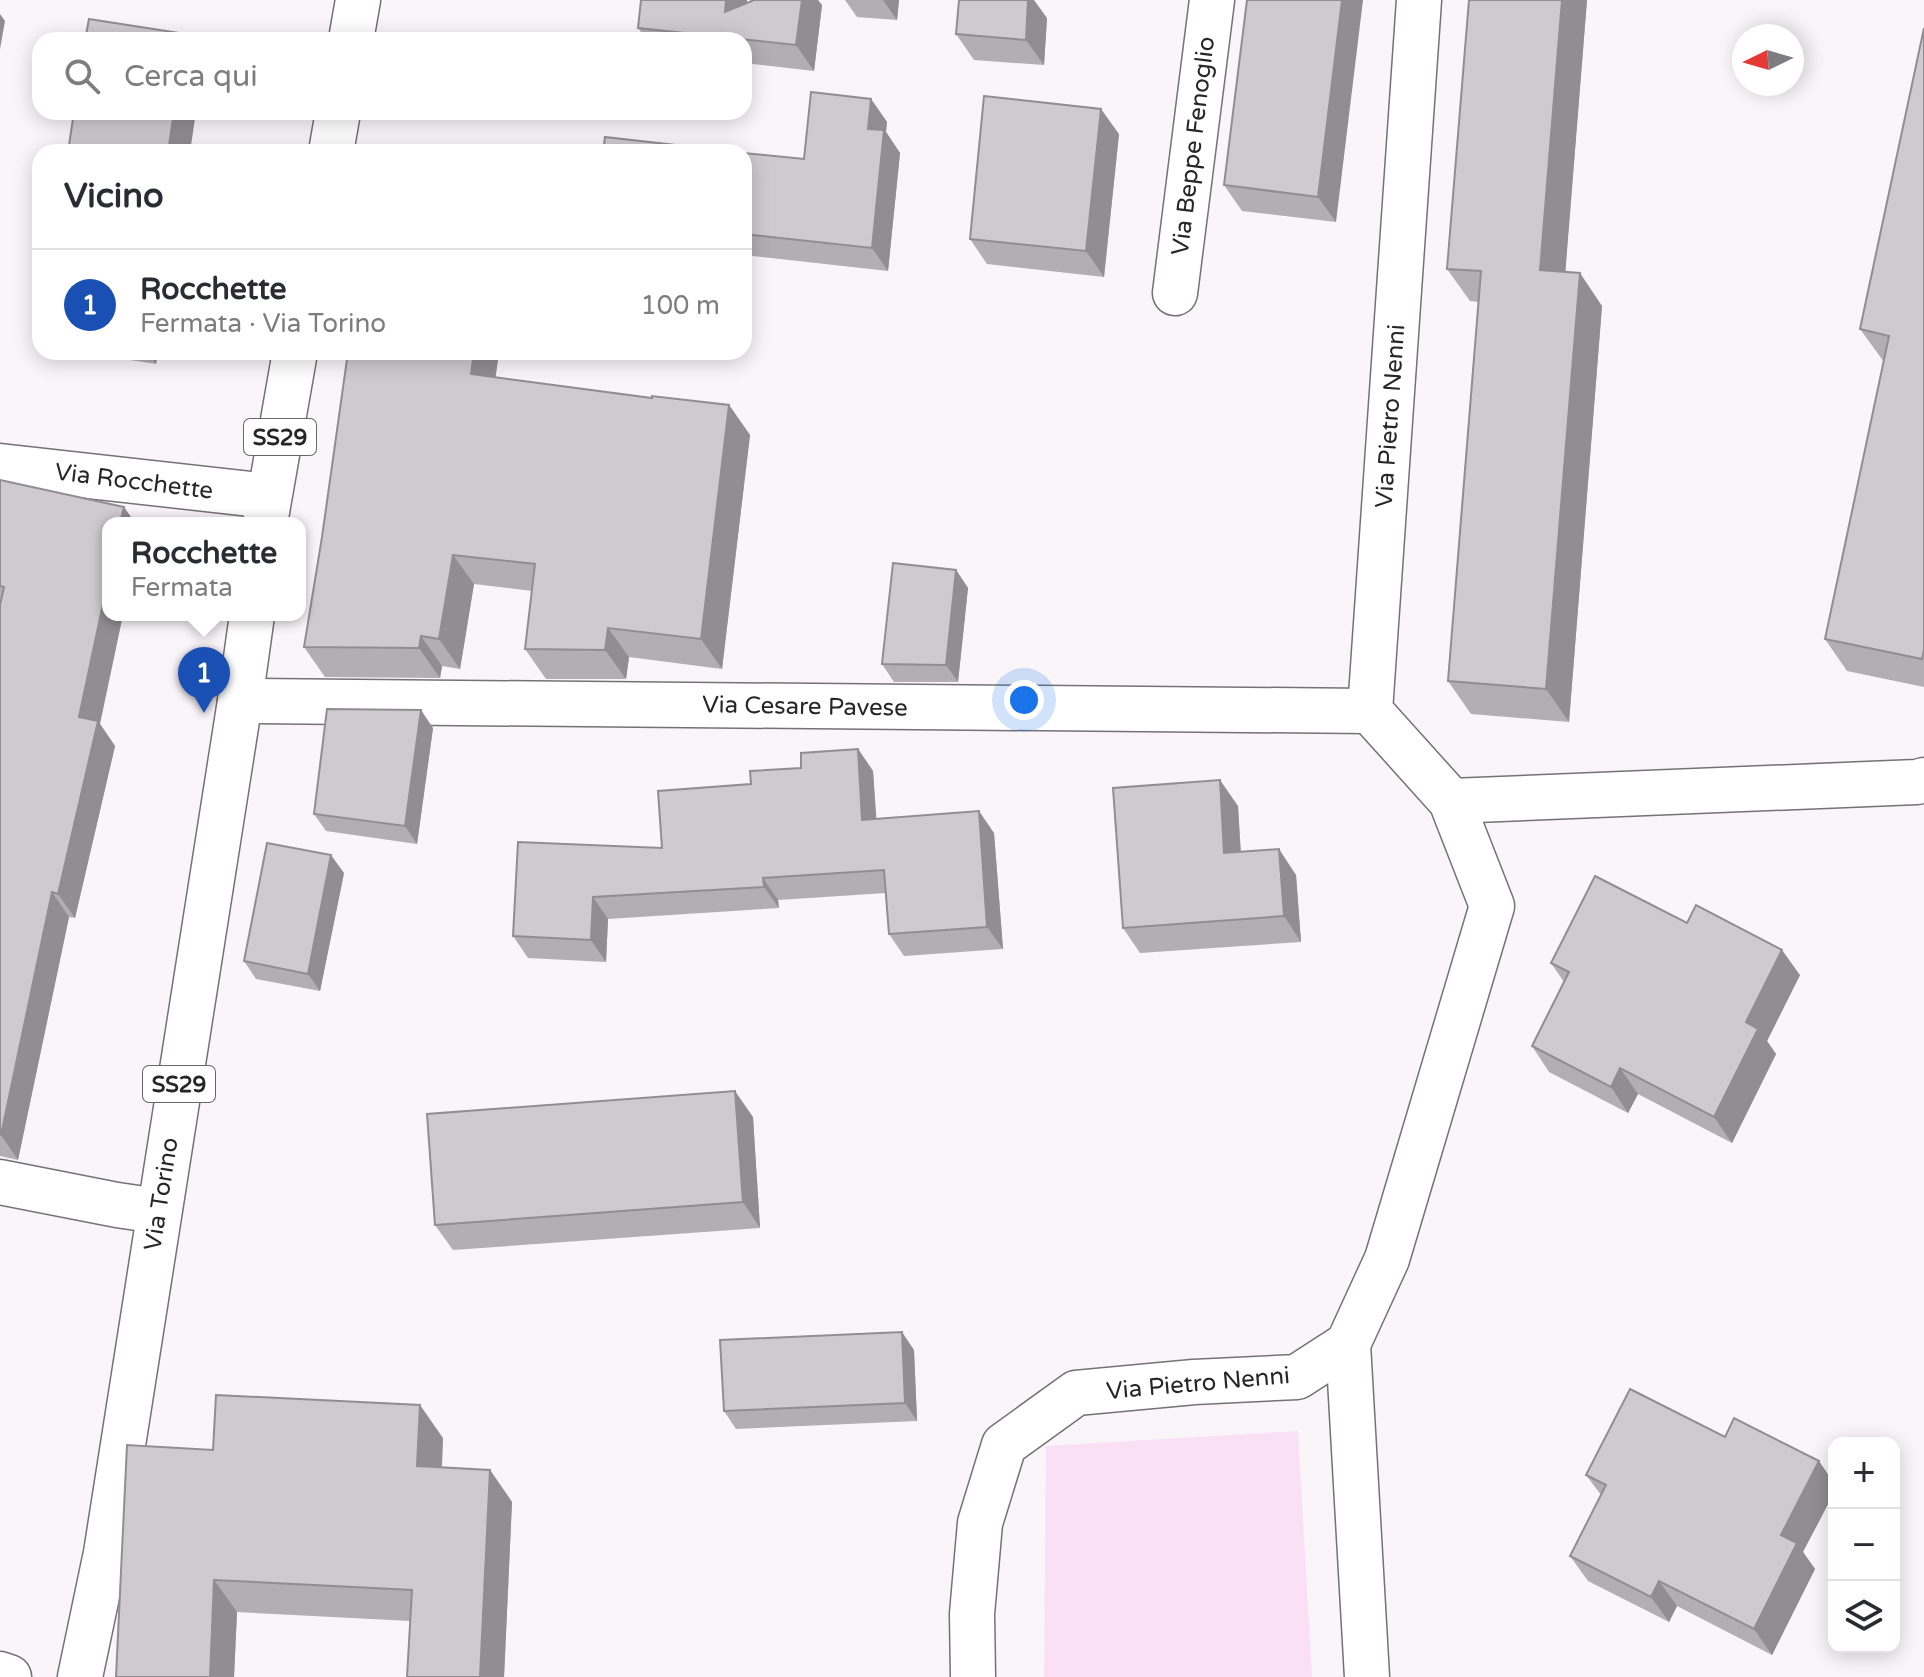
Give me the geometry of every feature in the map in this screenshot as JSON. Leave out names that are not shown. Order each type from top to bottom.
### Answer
[{"type":"street","points":[[352,32],[358,0]]},
{"type":"street","name":"Via Beppe Fenoglio","points":[[1175,293],[1212,0]]},
{"type":"street","name":"Via Pietro Nenni","points":[[1370,711],[1419,0]]},
{"type":"street","points":[[332,144],[337,120]]},
{"type":"street","name":"SS29","points":[[267,509],[294,360]]},
{"type":"street","name":"Via Rocchette","points":[[0,466],[267,509]]},
{"type":"street","name":"Via Torino","points":[[80,1677],[106,1553],[251,621]]},
{"type":"street","name":"Via Cesare Pavese","points":[[240,701],[1370,711]]},
{"type":"street","points":[[1367,1677],[1348,1344],[1387,1259],[1492,906],[1451,801],[1370,711]]},
{"type":"street","points":[[1451,801],[1924,780]]},
{"type":"street","points":[[0,1182],[158,1211]]},
{"type":"street","name":"Via Pietro Nenni","points":[[973,1677],[972,1614],[980,1523],[1004,1445],[1076,1393],[1194,1382],[1297,1377],[1348,1344]]},
{"type":"street","points":[[0,1674],[9,1677]]},
{"type":"shaded area","points":[[1298,1431],[1312,1677],[1044,1677],[1046,1446]]},
{"type":"building","points":[[641,0],[726,0],[725,12],[754,0],[802,0],[796,45],[752,40],[752,32],[675,32],[638,28]]},
{"type":"building","points":[[959,0],[1028,0],[1026,40],[956,34]]},
{"type":"building","points":[[1247,0],[1342,0],[1318,197],[1224,185]]},
{"type":"building","points":[[1469,0],[1562,0],[1540,270],[1580,273],[1546,689],[1448,681],[1481,271],[1447,269]]},
{"type":"building","points":[[89,19],[173,32],[87,32]]},
{"type":"building","points":[[1924,28],[1922,659],[1825,639],[1889,336],[1860,329]]},
{"type":"building","points":[[811,92],[871,99],[868,129],[884,130],[872,248],[752,235],[752,154],[804,159]]},
{"type":"building","points":[[984,96],[1101,109],[1086,251],[970,239]]},
{"type":"building","points":[[73,120],[173,120],[169,144],[69,144]]},
{"type":"building","points":[[605,137],[667,144],[604,144]]},
{"type":"building","points":[[347,360],[473,360],[471,374],[729,405],[701,639],[608,628],[605,650],[525,649],[535,564],[453,555],[439,639],[421,636],[419,648],[304,647]]},
{"type":"building","points":[[0,480],[124,507],[122,517],[102,517],[102,608],[79,717],[98,721],[58,894],[52,892],[1,1135],[0,605],[4,587],[0,586]]},
{"type":"building","points":[[893,563],[956,570],[946,665],[882,664]]},
{"type":"building","points":[[327,709],[421,710],[405,826],[314,814]]},
{"type":"building","points":[[858,749],[862,820],[979,811],[987,927],[889,934],[884,870],[763,878],[764,887],[593,897],[591,940],[513,936],[518,842],[662,848],[658,791],[751,784],[750,771],[801,768],[801,753]]},
{"type":"building","points":[[1220,780],[1224,853],[1279,849],[1284,916],[1123,928],[1113,788]]},
{"type":"building","points":[[267,843],[331,855],[308,974],[244,961]]},
{"type":"building","points":[[1595,876],[1687,923],[1696,905],[1782,950],[1746,1022],[1758,1029],[1714,1117],[1620,1068],[1611,1087],[1532,1046],[1569,972],[1551,963]]},
{"type":"building","points":[[735,1091],[743,1202],[435,1225],[427,1114]]},
{"type":"building","points":[[902,1332],[905,1403],[724,1411],[720,1340]]},
{"type":"building","points":[[1630,1389],[1725,1437],[1734,1418],[1819,1461],[1781,1535],[1797,1543],[1754,1629],[1659,1581],[1651,1597],[1570,1556],[1606,1485],[1586,1475]]},
{"type":"building","points":[[216,1395],[420,1405],[417,1466],[490,1470],[480,1677],[407,1677],[412,1590],[214,1580],[210,1677],[116,1677],[127,1445],[213,1450]]},
{"type":"place","name":"Rocchette","points":[[204,713]]}]
